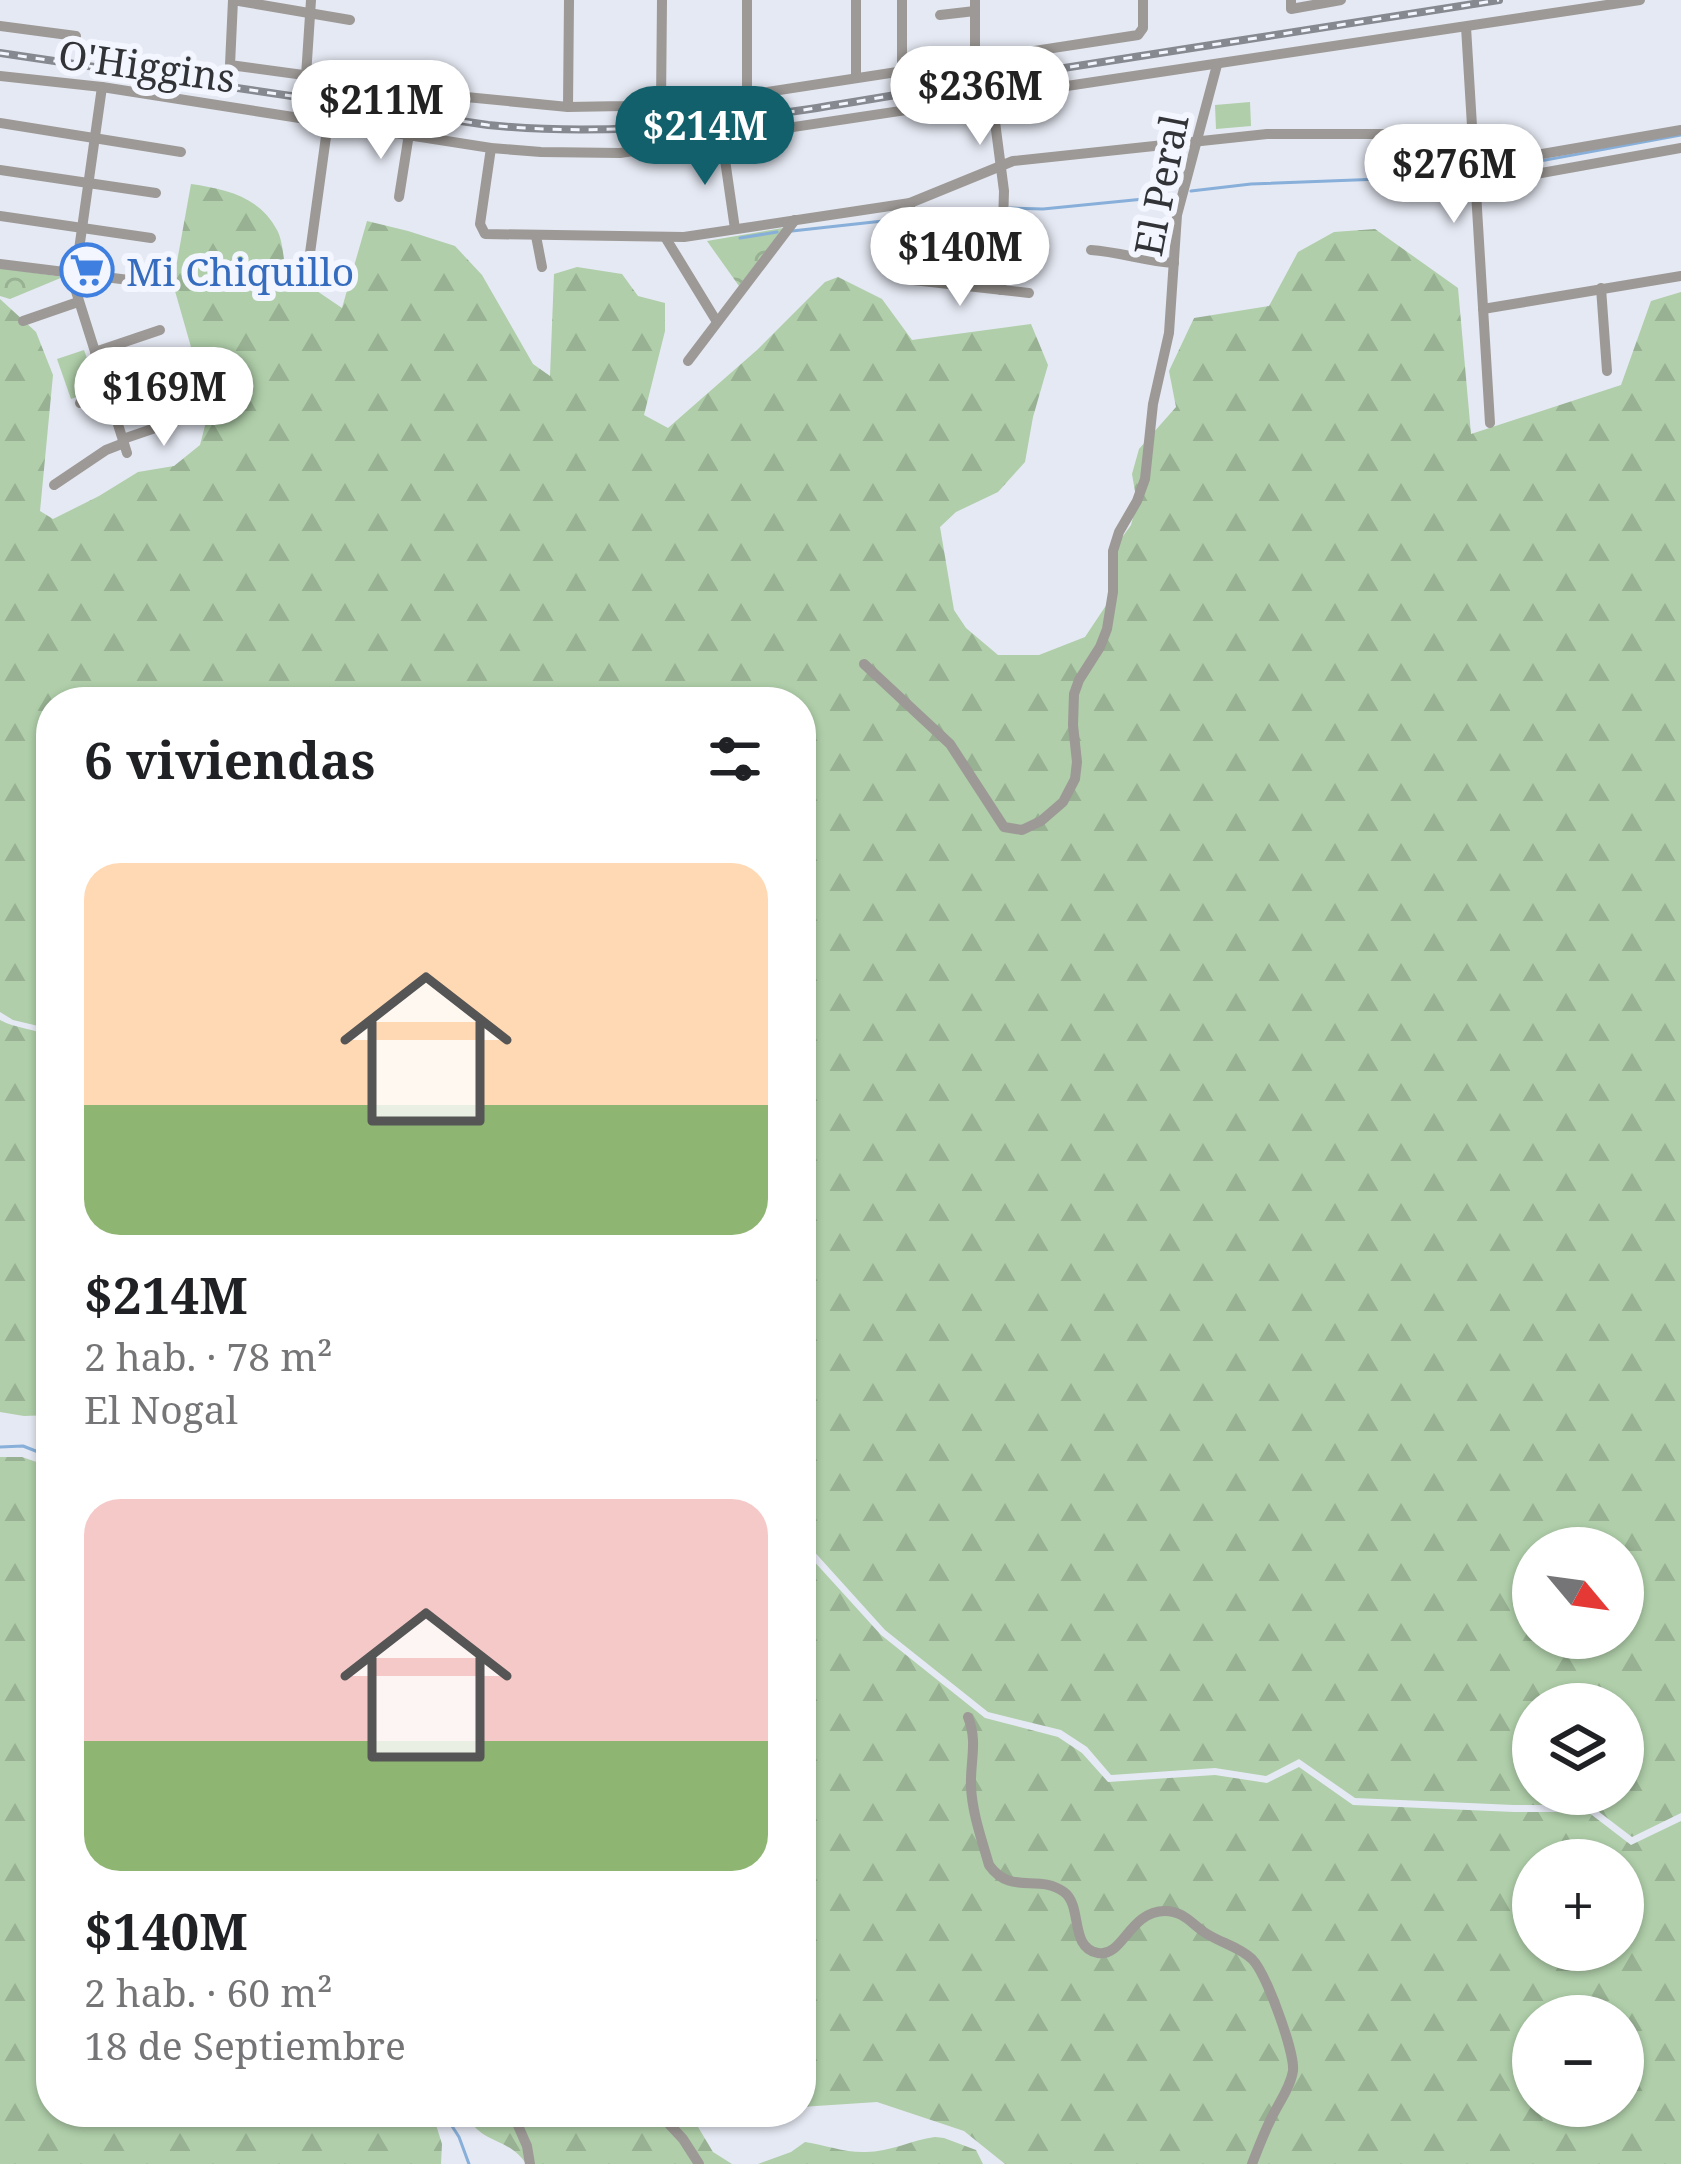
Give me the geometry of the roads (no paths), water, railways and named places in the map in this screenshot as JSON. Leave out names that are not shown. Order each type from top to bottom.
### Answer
[{"type":"street","points":[[350,20],[310,7],[233,0],[230,65],[466,98],[568,107],[661,104],[1138,35],[1143,0]]},
{"type":"street","points":[[568,0],[568,107]]},
{"type":"street","points":[[661,104],[662,0]]},
{"type":"street","points":[[747,0],[747,94]]},
{"type":"street","points":[[856,0],[856,77]]},
{"type":"street","points":[[902,0],[902,70]]},
{"type":"street","points":[[1291,4],[1340,0]]},
{"type":"street","name":"O'Higgins","points":[[0,76],[103,87],[491,148],[620,153],[1640,0]]},
{"type":"street","points":[[940,15],[975,5],[975,59]]},
{"type":"street","points":[[306,76],[310,7]]},
{"type":"street","points":[[0,26],[76,36]]},
{"type":"street","points":[[1466,27],[1490,423]]},
{"type":"street","name":"El Peral","points":[[864,664],[950,743],[1001,825],[1028,829],[1057,809],[1069,794],[1076,771],[1072,714],[1076,687],[1107,629],[1113,551],[1145,479],[1153,404],[1171,318],[1177,215],[1217,65]]},
{"type":"street","points":[[103,87],[74,290],[125,445]]},
{"type":"street","points":[[992,99],[1004,217],[1001,290]]},
{"type":"street","points":[[328,122],[310,253],[317,269],[333,282]]},
{"type":"street","points":[[0,123],[181,152]]},
{"type":"street","points":[[1473,166],[1681,130]]},
{"type":"street","points":[[491,148],[482,231],[490,235],[665,237],[910,203],[1001,164],[1290,133],[1471,134]]},
{"type":"street","points":[[399,197],[409,134]]},
{"type":"street","points":[[722,139],[735,230]]},
{"type":"street","points":[[1474,185],[1681,148]]},
{"type":"street","points":[[0,170],[156,194]]},
{"type":"street","points":[[910,203],[910,278],[1029,293]]},
{"type":"street","points":[[0,216],[151,238]]},
{"type":"street","points":[[957,219],[1004,217]]},
{"type":"street","points":[[688,361],[795,220]]},
{"type":"street","points":[[536,236],[542,267]]},
{"type":"street","points":[[665,237],[717,322]]},
{"type":"street","points":[[1091,250],[1174,262]]},
{"type":"street","points":[[0,264],[145,282]]},
{"type":"street","points":[[1484,309],[1681,276]]},
{"type":"street","points":[[1601,288],[1606,370]]},
{"type":"street","points":[[23,321],[78,302]]},
{"type":"street","points":[[95,352],[160,330]]},
{"type":"street","points":[[80,404],[175,372]]},
{"type":"street","points":[[54,485],[106,450],[190,416]]},
{"type":"street","points":[[968,1717],[975,1744],[972,1799],[989,1865],[996,1874],[1010,1882],[1036,1883],[1064,1892],[1074,1905],[1084,1942],[1096,1952],[1114,1949],[1142,1918],[1172,1911],[1241,1950],[1264,1974],[1293,2065],[1288,2088],[1252,2164]]},
{"type":"street","points":[[519,2127],[530,2164]]},
{"type":"street","points":[[672,2127],[699,2164]]},
{"type":"waterway","points":[[1481,172],[1681,135]]},
{"type":"waterway","points":[[1191,191],[1251,184],[1459,176]]},
{"type":"waterway","points":[[1010,208],[1164,197]]},
{"type":"waterway","points":[[916,218],[994,209]]},
{"type":"waterway","points":[[792,231],[892,220]]},
{"type":"waterway","points":[[740,238],[777,232]]},
{"type":"waterway","points":[[0,1447],[23,1446],[36,1451]]},
{"type":"waterway","points":[[453,2127],[469,2164]]},
{"type":"railway","points":[[0,53],[488,125],[610,129],[788,112],[1499,0]]},
{"type":"place","name":"Mi Chiquillo","points":[[87,270]]}]
